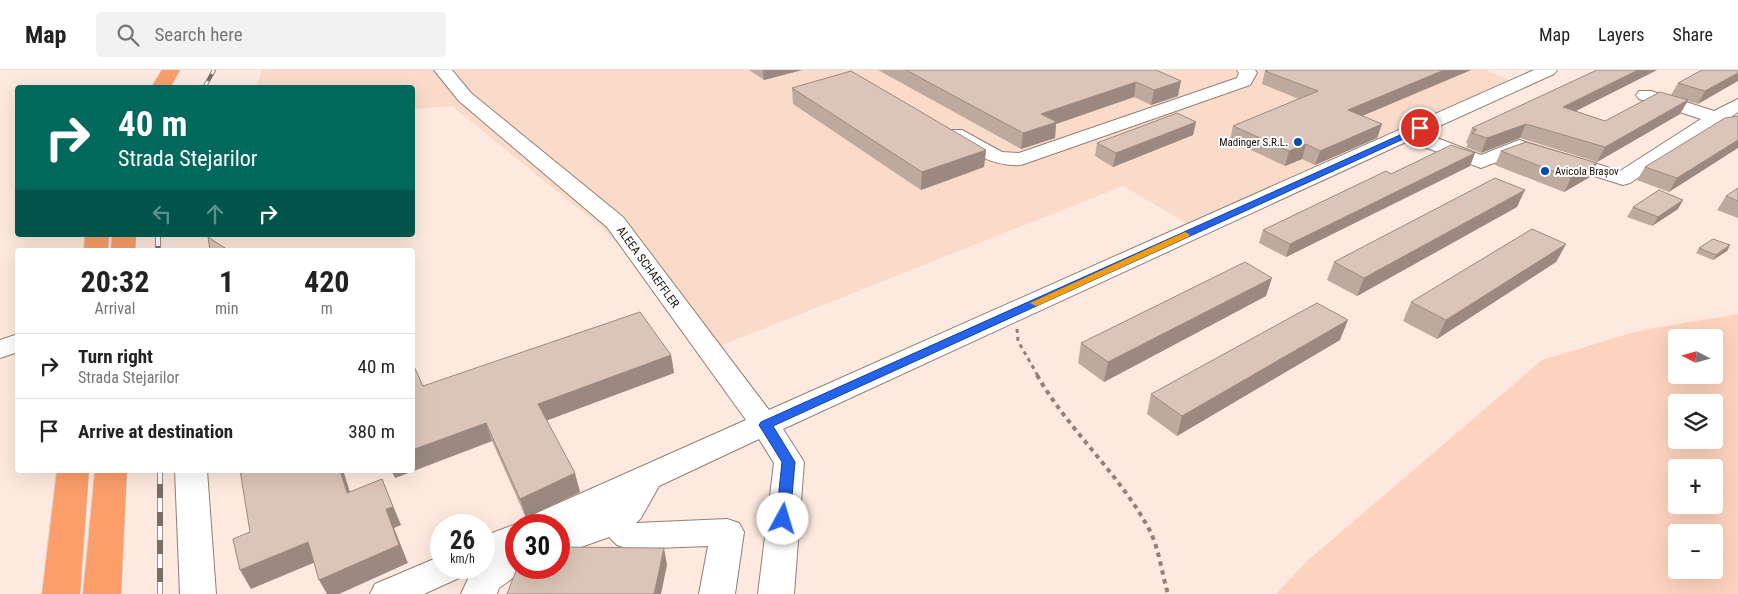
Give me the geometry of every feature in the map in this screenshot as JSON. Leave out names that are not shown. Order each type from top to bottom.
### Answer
[{"type":"highway","points":[[162,85],[171,70]]},
{"type":"highway","points":[[180,85],[188,70]]},
{"type":"highway","points":[[61,594],[73,473]]},
{"type":"highway","points":[[102,594],[111,473]]},
{"type":"street","name":"ALEEA SCHAEFFLER","points":[[443,70],[466,96],[615,222],[765,425],[789,462],[776,594]]},
{"type":"street","points":[[936,123],[994,156],[1014,160],[1244,81],[1248,73],[1246,70]]},
{"type":"street","points":[[567,514],[1548,70]]},
{"type":"street","points":[[1174,85],[1200,97]]},
{"type":"street","points":[[1645,95],[1738,125]]},
{"type":"street","points":[[1414,131],[1481,162],[1519,146],[1623,179],[1738,104]]},
{"type":"street","points":[[0,350],[15,343]]},
{"type":"street","points":[[191,473],[198,594]]},
{"type":"street","points":[[570,537],[612,520],[630,509],[647,478]]},
{"type":"street","points":[[612,520],[630,536],[727,532],[717,594]]},
{"type":"street","points":[[479,594],[484,580],[505,565]]},
{"type":"street","points":[[388,594],[430,575]]},
{"type":"path","points":[[1016,312],[1018,341],[1051,399],[1133,503],[1151,533],[1168,594]]},
{"type":"shaded area","points":[[262,70],[1486,70],[1511,81],[1193,227],[1123,186],[719,346],[600,226],[452,106],[415,109],[415,85],[257,85]]},
{"type":"shaded area","points":[[1738,314],[1738,594],[1276,594],[1306,562],[1542,360],[1642,330]]},
{"type":"building","points":[[906,70],[1156,70],[1181,81],[1154,90],[1136,82],[1041,114],[1057,122],[1023,133]]},
{"type":"building","points":[[1444,70],[1348,110],[1382,124],[1320,151],[1306,144],[1289,151],[1233,126],[1318,91],[1265,71]]},
{"type":"building","points":[[1597,70],[1638,70],[1563,107],[1605,121],[1660,92],[1688,100],[1605,147],[1526,124],[1487,138],[1472,133],[1477,130],[1472,128]]},
{"type":"building","points":[[1702,70],[1738,70],[1738,73],[1705,91],[1678,83]]},
{"type":"building","points":[[851,71],[986,150],[922,172],[792,88]]},
{"type":"building","points":[[1177,113],[1196,122],[1116,153],[1097,143]]},
{"type":"building","points":[[1738,116],[1738,140],[1677,178],[1645,167],[1725,118]]},
{"type":"building","points":[[1526,142],[1597,163],[1571,178],[1501,151]]},
{"type":"building","points":[[1451,145],[1475,153],[1290,244],[1263,230],[1386,171],[1391,174]]},
{"type":"building","points":[[1495,178],[1525,190],[1364,278],[1334,262]]},
{"type":"building","points":[[1738,188],[1738,201],[1726,196]]},
{"type":"building","points":[[1659,190],[1683,200],[1658,217],[1633,207]]},
{"type":"building","points":[[1532,229],[1566,244],[1446,320],[1411,302]]},
{"type":"building","points":[[208,237],[225,248],[210,248]]},
{"type":"building","points":[[1713,239],[1730,245],[1716,255],[1699,248]]},
{"type":"building","points":[[1245,262],[1272,278],[1108,362],[1081,343]]},
{"type":"building","points":[[1317,303],[1348,320],[1182,416],[1151,394]]},
{"type":"building","points":[[640,312],[671,355],[538,404],[575,473],[520,499],[486,423],[415,449],[415,369],[423,386]]},
{"type":"building","points":[[240,473],[341,473],[347,493],[382,479],[393,507],[386,509],[399,545],[319,580],[308,542],[240,570],[233,539],[250,532]]},
{"type":"building","points":[[570,547],[664,548],[654,594],[507,594],[513,579],[570,579]]},
{"type":"railway","points":[[206,85],[214,70]]},
{"type":"railway","points":[[158,237],[158,248]]},
{"type":"railway","points":[[160,473],[160,594]]},
{"type":"slow traffic","points":[[1036,303],[1185,235]]},
{"type":"place","name":"Madinger S.R.L.","points":[[1298,142]]},
{"type":"place","name":"Avicola Brașov","points":[[1545,171]]},
{"type":"route","points":[[783,519],[789,462],[765,425],[1420,128]]}]
